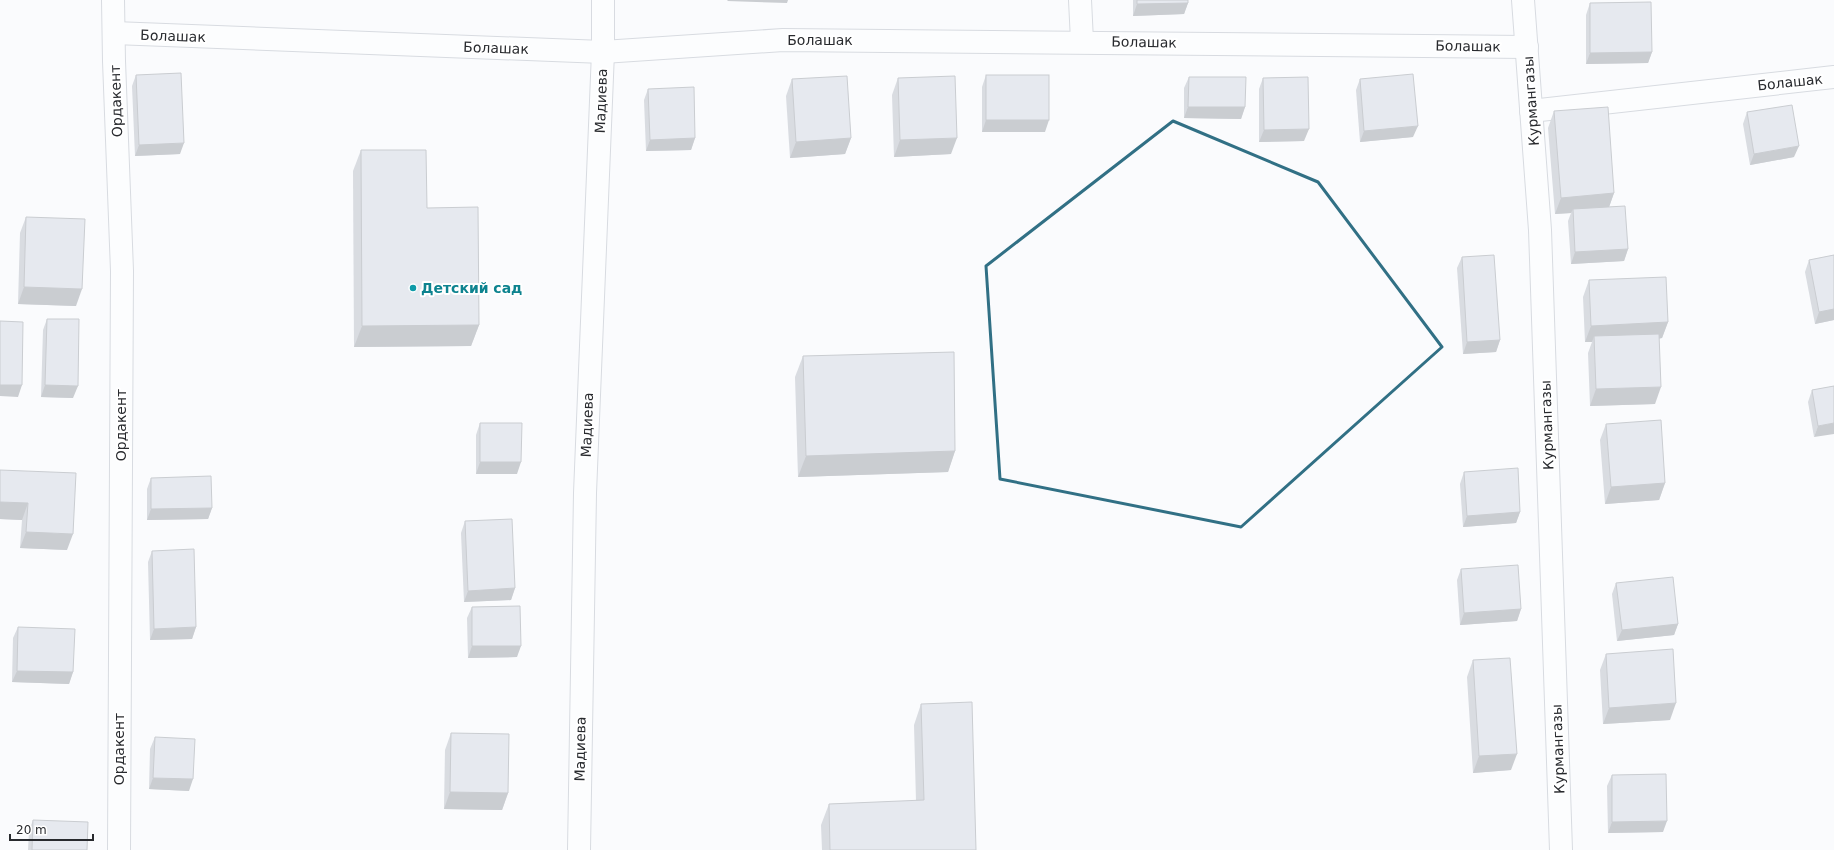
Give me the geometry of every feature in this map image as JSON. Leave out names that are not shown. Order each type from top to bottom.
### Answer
[{"type":"street","name":"Ордакент","points":[[113,0],[122,271],[119,850]]},
{"type":"street","name":"Мадиева","points":[[579,850],[585,493],[603,0]]},
{"type":"street","points":[[1080,0],[1082,41]]},
{"type":"street","name":"Курмангазы","points":[[1524,0],[1540,230],[1561,850]]},
{"type":"street","name":"Болашак","points":[[114,33],[602,52],[783,40],[1082,41],[1527,47]]},
{"type":"street","name":"Болашак","points":[[1531,111],[1834,78]]},
{"type":"highlighted area","points":[[1173,121],[1318,182],[1442,347],[1241,527],[1000,479],[986,266]]},
{"type":"building","points":[[1137,0],[1188,0],[1188,3],[1137,4]]},
{"type":"building","points":[[1651,2],[1652,52],[1590,53],[1590,3]]},
{"type":"building","points":[[181,73],[184,143],[139,145],[136,75]]},
{"type":"building","points":[[1413,74],[1418,126],[1364,131],[1360,79]]},
{"type":"building","points":[[986,75],[1049,75],[1049,120],[986,120]]},
{"type":"building","points":[[847,76],[851,138],[796,142],[792,79]]},
{"type":"building","points":[[955,76],[957,138],[900,140],[898,78]]},
{"type":"building","points":[[1189,77],[1246,77],[1245,107],[1188,107]]},
{"type":"building","points":[[1308,77],[1309,129],[1264,130],[1263,78]]},
{"type":"building","points":[[694,87],[695,138],[650,140],[648,89]]},
{"type":"building","points":[[1792,105],[1799,146],[1754,154],[1747,112]]},
{"type":"building","points":[[1608,107],[1614,193],[1561,198],[1554,111]]},
{"type":"building","name":"Детский сад","points":[[361,150],[426,150],[427,208],[478,207],[479,325],[362,326]]},
{"type":"building","points":[[1625,206],[1628,249],[1575,252],[1573,209]]},
{"type":"building","points":[[26,217],[85,219],[82,289],[24,287]]},
{"type":"building","points":[[1494,255],[1500,340],[1467,342],[1462,257]]},
{"type":"building","points":[[1834,255],[1834,309],[1819,312],[1809,260]]},
{"type":"building","points":[[1666,277],[1668,322],[1591,326],[1589,280]]},
{"type":"building","points":[[47,319],[79,319],[78,386],[45,385]]},
{"type":"building","points":[[0,321],[23,322],[22,385],[0,385]]},
{"type":"building","points":[[1659,334],[1661,387],[1596,389],[1594,336]]},
{"type":"building","points":[[954,352],[955,451],[806,456],[803,356]]},
{"type":"building","points":[[1834,386],[1834,423],[1818,426],[1812,390]]},
{"type":"building","points":[[1661,420],[1665,483],[1611,487],[1606,424]]},
{"type":"building","points":[[480,423],[522,423],[521,462],[480,462]]},
{"type":"building","points":[[1518,468],[1520,512],[1467,516],[1464,472]]},
{"type":"building","points":[[0,470],[76,473],[73,534],[26,532],[28,503],[0,502]]},
{"type":"building","points":[[211,476],[212,508],[151,509],[151,478]]},
{"type":"building","points":[[512,519],[515,588],[468,591],[465,521]]},
{"type":"building","points":[[194,549],[196,627],[154,629],[152,551]]},
{"type":"building","points":[[1518,565],[1521,609],[1464,613],[1461,569]]},
{"type":"building","points":[[1673,577],[1678,624],[1622,630],[1616,583]]},
{"type":"building","points":[[520,606],[521,646],[472,646],[472,607]]},
{"type":"building","points":[[18,627],[75,629],[73,672],[17,671]]},
{"type":"building","points":[[1673,649],[1676,703],[1609,708],[1606,654]]},
{"type":"building","points":[[1510,658],[1517,754],[1479,756],[1473,660]]},
{"type":"building","points":[[972,702],[976,850],[830,850],[829,804],[924,800],[921,704]]},
{"type":"building","points":[[451,733],[509,734],[508,793],[450,792]]},
{"type":"building","points":[[155,737],[195,739],[193,779],[153,778]]},
{"type":"building","points":[[1666,774],[1667,821],[1612,822],[1612,775]]},
{"type":"building","points":[[33,820],[88,822],[87,850],[32,850]]},
{"type":"place","name":"Детский сад","points":[[413,288]]}]
